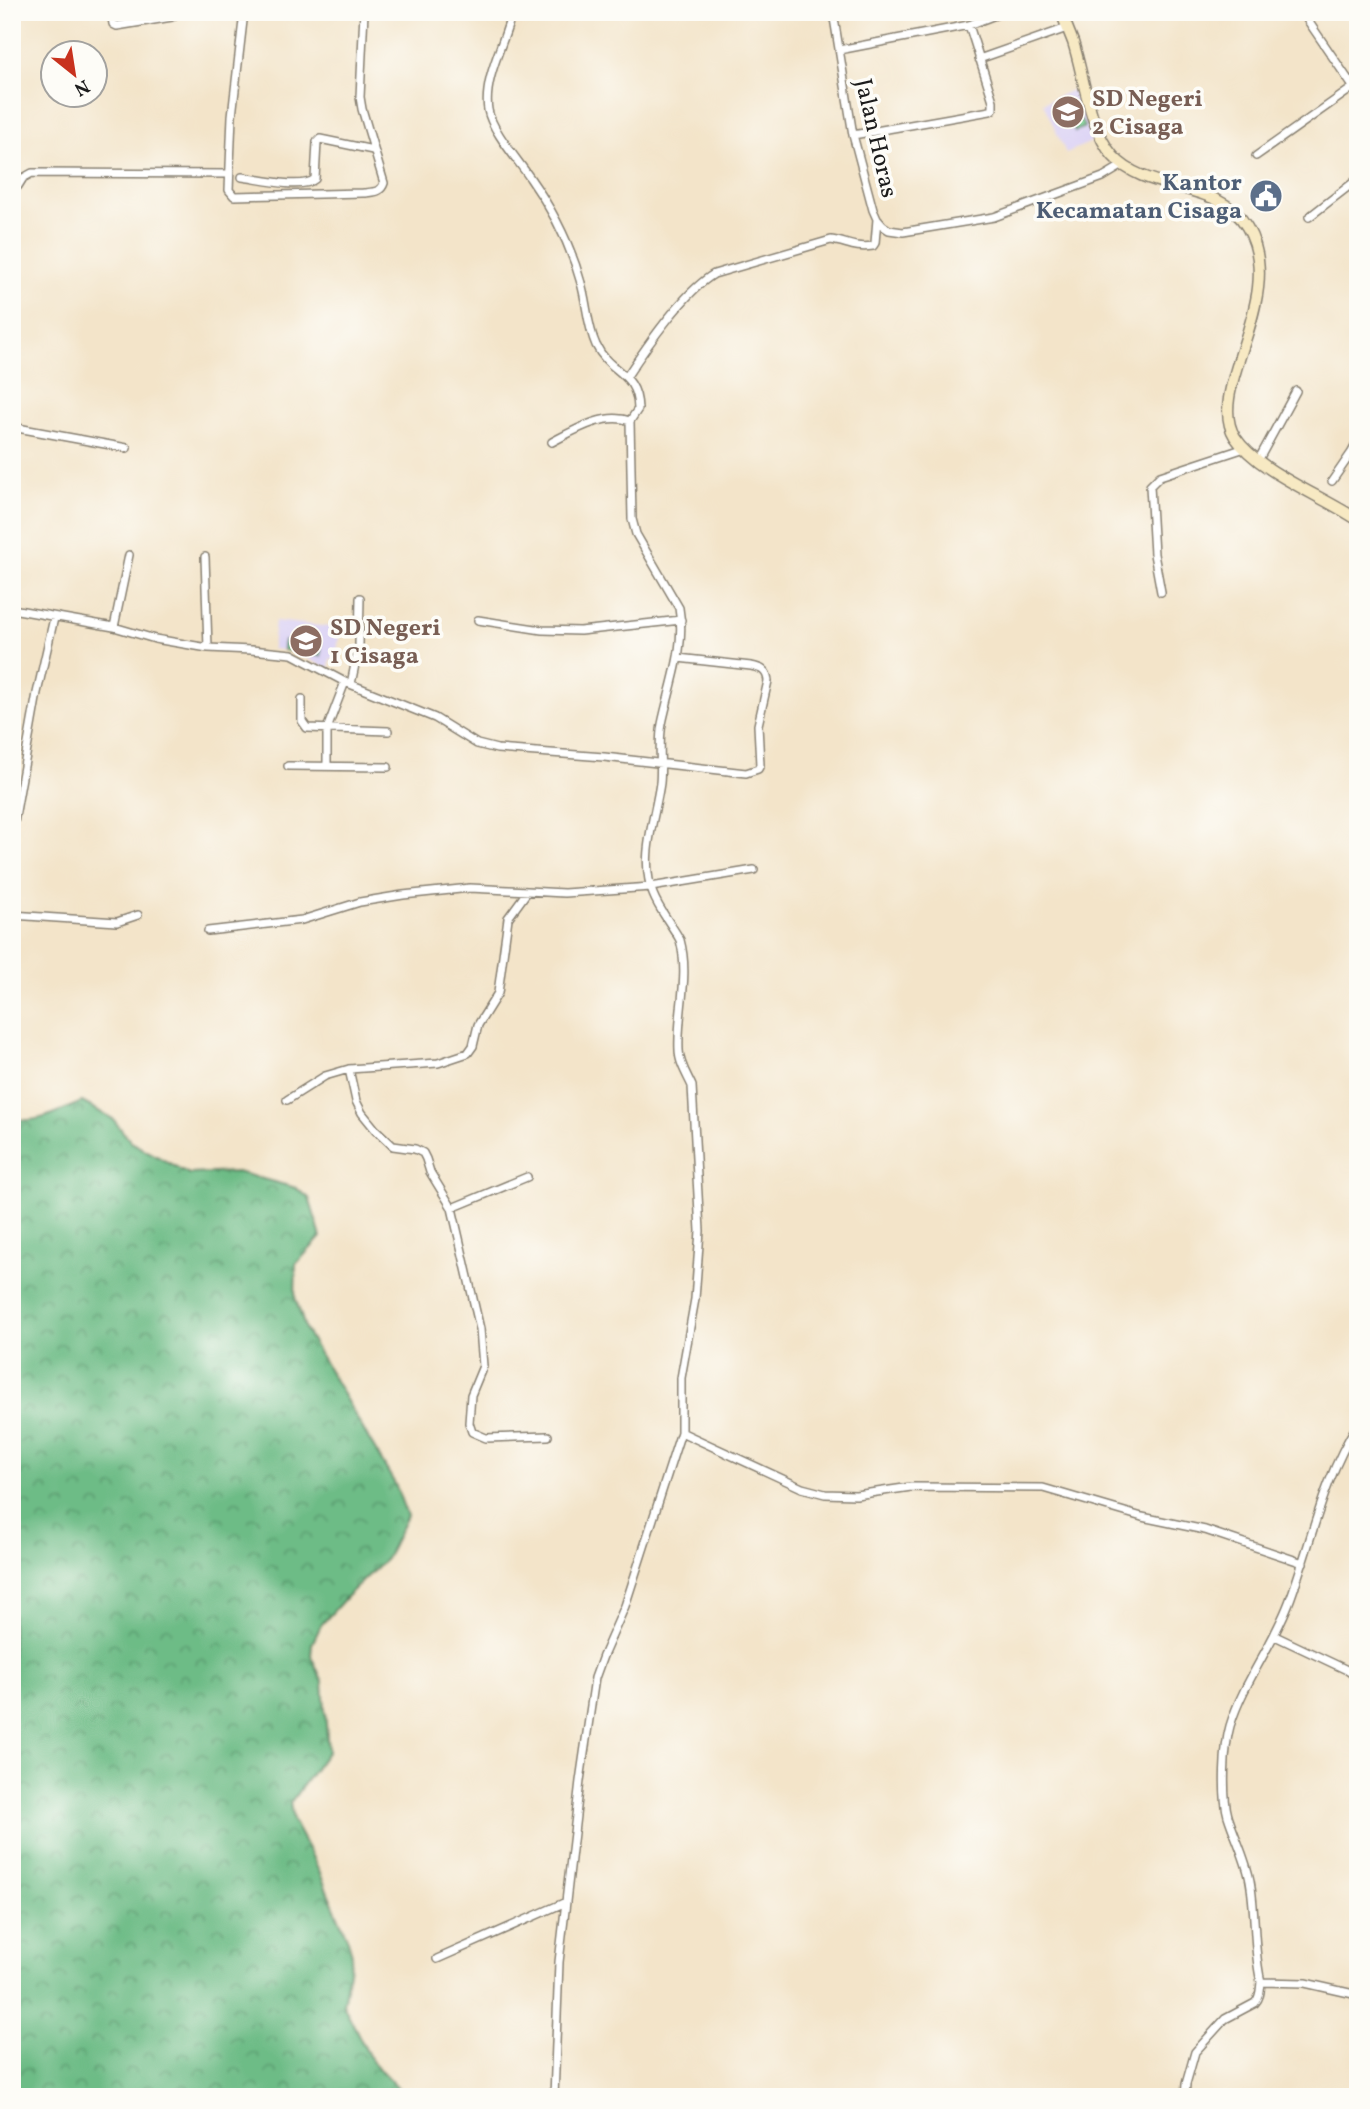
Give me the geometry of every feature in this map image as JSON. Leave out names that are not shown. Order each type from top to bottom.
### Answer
[{"type":"main road","points":[[1061,12],[1102,139],[1115,158],[1146,176],[1216,200],[1238,214],[1254,240],[1258,250],[1259,284],[1256,307],[1230,392],[1230,425],[1235,436],[1245,448],[1294,483],[1358,520]]},
{"type":"street","points":[[111,12],[113,24],[117,26],[172,17],[178,12]]},
{"type":"street","points":[[244,12],[232,116],[229,190],[234,196],[380,190],[384,183],[360,97],[363,12]]},
{"type":"street","points":[[513,12],[490,81],[490,117],[532,180],[565,238],[576,265],[595,343],[608,362],[627,376],[635,389],[638,409],[630,421],[633,526],[680,608],[681,645],[661,727],[660,782],[648,856],[648,877],[654,897],[682,948],[678,1052],[692,1086],[700,1231],[695,1299],[681,1378],[681,1432],[625,1606],[595,1678],[559,1962],[554,2097]]},
{"type":"street","name":"Jalan Horas","points":[[833,12],[853,135],[877,219],[889,230],[903,232],[986,219],[1102,177],[1123,165]]},
{"type":"street","points":[[839,50],[969,25],[1003,12]]},
{"type":"street","points":[[1256,156],[1356,89],[1302,12]]},
{"type":"street","points":[[853,135],[990,111],[994,105],[969,25]]},
{"type":"street","points":[[979,59],[1067,28]]},
{"type":"street","points":[[242,177],[296,184],[310,183],[315,178],[317,142],[320,139],[373,150]]},
{"type":"street","points":[[18,186],[23,178],[32,173],[229,174]]},
{"type":"street","points":[[1309,217],[1358,179]]},
{"type":"street","points":[[627,376],[673,314],[714,274],[831,240],[853,247],[873,246],[877,219]]},
{"type":"street","points":[[1259,459],[1296,391]]},
{"type":"street","points":[[552,442],[593,423],[613,418],[630,421]]},
{"type":"street","points":[[12,427],[127,448]]},
{"type":"street","points":[[1332,481],[1355,454],[1358,441]]},
{"type":"street","points":[[1161,592],[1154,554],[1150,486],[1160,476],[1245,448]]},
{"type":"street","points":[[114,627],[129,555]]},
{"type":"street","points":[[205,557],[208,648]]},
{"type":"street","points":[[327,766],[327,729],[348,683],[359,645],[360,598]]},
{"type":"street","points":[[12,609],[114,627],[155,639],[208,648],[292,654],[348,683],[435,718],[477,744],[497,749],[661,763],[746,774],[754,772],[760,765],[757,733],[767,675],[760,668],[751,666],[678,658]]},
{"type":"street","points":[[12,834],[37,693],[54,618]]},
{"type":"street","points":[[478,620],[542,631],[580,631],[681,620]]},
{"type":"street","points":[[302,699],[302,721],[309,729],[388,731]]},
{"type":"street","points":[[288,766],[388,767]]},
{"type":"street","points":[[208,931],[302,920],[360,902],[403,895],[470,888],[564,893],[650,887],[754,870]]},
{"type":"street","points":[[287,1100],[326,1076],[349,1069],[438,1063],[468,1053],[473,1046],[478,1025],[498,993],[508,918],[527,892]]},
{"type":"street","points":[[12,915],[117,922],[138,915]]},
{"type":"street","points":[[349,1069],[356,1101],[362,1113],[393,1146],[423,1153],[430,1172],[453,1208],[480,1329],[483,1366],[471,1395],[469,1423],[472,1432],[486,1438],[548,1436]]},
{"type":"street","points":[[453,1208],[527,1177]]},
{"type":"street","points":[[1185,2097],[1195,2052],[1225,2019],[1259,1999],[1261,1982],[1250,1879],[1227,1813],[1225,1754],[1229,1729],[1240,1696],[1275,1636],[1303,1563],[1323,1499],[1345,1444],[1358,1424]]},
{"type":"street","points":[[681,1432],[802,1488],[825,1494],[856,1495],[911,1487],[1043,1488],[1142,1517],[1205,1530],[1303,1563]]},
{"type":"street","points":[[1275,1636],[1347,1670],[1358,1678]]},
{"type":"street","points":[[437,1959],[566,1902]]},
{"type":"street","points":[[1261,1982],[1305,1983],[1358,1995]]},
{"type":"shaded area","name":"SD Negeri 2 Cisaga","points":[[1081,86],[1098,139],[1066,153],[1043,103]]},
{"type":"shaded area","name":"SD Negeri 1 Cisaga","points":[[275,621],[340,628],[336,660],[330,659],[329,669],[292,651],[272,649]]},
{"type":"green space","points":[[1075,108],[1084,127],[1075,131],[1066,112]]},
{"type":"green space","points":[[284,641],[321,644],[321,656],[283,650]]},
{"type":"green space","points":[[82,1102],[113,1119],[131,1142],[189,1174],[237,1172],[296,1188],[309,1198],[321,1237],[296,1264],[295,1297],[306,1331],[395,1484],[407,1516],[386,1559],[321,1625],[312,1644],[311,1656],[323,1682],[328,1751],[290,1803],[293,1821],[315,1862],[352,1954],[343,2004],[371,2060],[406,2097],[12,2097],[12,1118],[39,1119]]},
{"type":"place","name":"SD Negeri 2 Cisaga","points":[[1068,112]]},
{"type":"place","name":"Kantor Kecamatan Cisaga","points":[[1266,196]]},
{"type":"place","name":"SD Negeri 1 Cisaga","points":[[306,641]]}]
